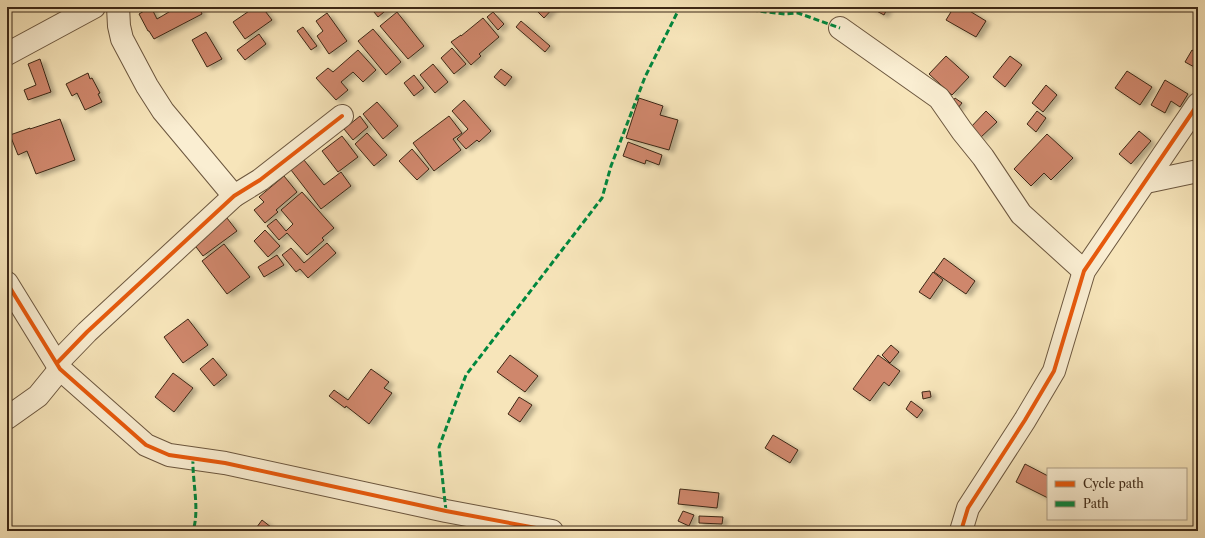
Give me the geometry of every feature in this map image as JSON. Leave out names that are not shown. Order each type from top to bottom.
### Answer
[{"type":"street","points":[[7,54],[94,7]]},
{"type":"street","points":[[118,7],[119,26],[122,39],[147,86],[163,111],[234,196]]},
{"type":"street","points":[[840,28],[939,98],[962,131],[984,157],[1021,214],[1084,271]]},
{"type":"street","points":[[960,531],[968,508],[1025,420],[1054,371],[1084,271],[1198,104]]},
{"type":"street","points":[[7,418],[38,396],[59,366],[87,332],[234,196],[260,180],[342,116]]},
{"type":"street","points":[[1146,182],[1198,171]]},
{"type":"street","points":[[7,283],[59,366],[146,445],[169,455],[225,463],[446,511],[552,531]]},
{"type":"building","points":[[151,7],[157,19],[174,9],[173,7],[199,7],[202,14],[154,39],[139,14]]},
{"type":"building","points":[[255,7],[262,7],[272,20],[245,39],[233,22]]},
{"type":"building","points":[[370,7],[390,7],[378,17]]},
{"type":"building","points":[[533,7],[554,7],[544,18]]},
{"type":"building","points":[[888,7],[884,15],[871,8]]},
{"type":"building","points":[[954,7],[963,7],[986,21],[976,37],[946,20]]},
{"type":"building","points":[[397,12],[424,46],[408,59],[380,26]]},
{"type":"building","points":[[493,12],[504,24],[498,30],[487,17]]},
{"type":"building","points":[[327,13],[347,41],[329,54],[317,36],[323,31],[316,21]]},
{"type":"building","points":[[483,18],[499,37],[479,54],[481,56],[471,65],[451,42]]},
{"type":"building","points":[[521,21],[550,46],[545,52],[516,27]]},
{"type":"building","points":[[303,27],[317,46],[311,50],[297,31]]},
{"type":"building","points":[[373,29],[401,62],[386,75],[358,41]]},
{"type":"building","points":[[206,32],[222,59],[207,67],[192,40]]},
{"type":"building","points":[[259,34],[266,44],[245,60],[237,50]]},
{"type":"building","points":[[452,48],[466,64],[454,74],[441,58]]},
{"type":"building","points":[[358,50],[376,70],[363,82],[353,72],[341,82],[348,90],[336,100],[316,78],[328,68],[333,72]]},
{"type":"building","points":[[1192,50],[1198,53],[1198,69],[1185,62]]},
{"type":"building","points":[[946,56],[969,77],[952,95],[929,74]]},
{"type":"building","points":[[1010,56],[1022,65],[1005,87],[993,77]]},
{"type":"building","points":[[40,59],[51,92],[28,100],[24,90],[36,85],[28,64]]},
{"type":"building","points":[[433,64],[448,82],[435,93],[420,75]]},
{"type":"building","points":[[501,69],[512,77],[505,86],[494,77]]},
{"type":"building","points":[[1127,71],[1152,87],[1140,105],[1115,88]]},
{"type":"building","points":[[88,73],[90,79],[92,78],[100,93],[98,94],[102,102],[85,110],[77,93],[72,96],[66,84]]},
{"type":"building","points":[[414,75],[424,88],[414,96],[404,83]]},
{"type":"building","points":[[1165,80],[1188,94],[1180,107],[1171,101],[1165,113],[1151,105]]},
{"type":"building","points":[[1046,85],[1057,95],[1043,112],[1032,103]]},
{"type":"building","points":[[639,98],[663,106],[660,115],[678,120],[669,150],[626,138]]},
{"type":"building","points":[[955,98],[962,103],[954,113],[948,109]]},
{"type":"building","points":[[464,100],[491,131],[479,142],[477,140],[466,149],[457,139],[468,129],[452,111]]},
{"type":"building","points":[[377,102],[398,126],[383,139],[363,114]]},
{"type":"building","points":[[986,111],[997,122],[980,138],[970,128]]},
{"type":"building","points":[[1037,111],[1046,118],[1036,132],[1027,124]]},
{"type":"building","points":[[360,116],[368,127],[353,140],[344,129]]},
{"type":"building","points":[[449,116],[462,133],[453,139],[461,150],[434,171],[413,143]]},
{"type":"building","points":[[60,119],[75,160],[36,174],[27,151],[18,155],[10,135]]},
{"type":"building","points":[[1139,131],[1151,141],[1131,164],[1119,154]]},
{"type":"building","points":[[367,133],[387,155],[374,166],[355,144]]},
{"type":"building","points":[[1047,134],[1073,158],[1051,180],[1044,173],[1031,186],[1014,169]]},
{"type":"building","points":[[342,136],[358,157],[338,172],[322,151]]},
{"type":"building","points":[[628,142],[662,155],[659,165],[646,160],[645,164],[623,156]]},
{"type":"building","points":[[412,149],[429,169],[417,180],[399,161]]},
{"type":"building","points":[[304,160],[324,185],[341,172],[351,186],[321,209],[291,170]]},
{"type":"building","points":[[284,176],[297,192],[276,210],[278,212],[265,223],[254,210],[264,202],[259,197]]},
{"type":"building","points":[[302,192],[334,228],[322,238],[324,240],[307,255],[287,233],[279,240],[267,226],[276,219],[286,231],[293,224],[281,210]]},
{"type":"building","points":[[227,218],[237,231],[203,256],[193,243]]},
{"type":"building","points":[[265,230],[280,246],[268,257],[254,241]]},
{"type":"building","points":[[327,243],[336,253],[308,278],[300,269],[296,272],[282,255],[291,248],[304,263]]},
{"type":"building","points":[[224,244],[250,277],[227,294],[202,261]]},
{"type":"building","points":[[277,255],[284,265],[264,277],[258,267]]},
{"type":"building","points":[[944,258],[975,281],[966,294],[934,272]]},
{"type":"building","points":[[933,272],[943,280],[930,299],[919,292]]},
{"type":"building","points":[[188,319],[208,345],[183,363],[164,337]]},
{"type":"building","points":[[891,345],[899,352],[890,363],[882,355]]},
{"type":"building","points":[[510,355],[538,376],[525,392],[497,372]]},
{"type":"building","points":[[878,355],[900,371],[889,386],[884,382],[870,401],[853,389]]},
{"type":"building","points":[[213,358],[227,375],[214,386],[200,369]]},
{"type":"building","points":[[371,369],[389,382],[384,388],[392,393],[369,424],[346,406],[345,408],[329,396],[334,390],[348,400]]},
{"type":"building","points":[[173,373],[193,388],[174,412],[155,397]]},
{"type":"building","points":[[930,391],[931,397],[923,399],[922,392]]},
{"type":"building","points":[[519,397],[532,405],[520,422],[508,414]]},
{"type":"building","points":[[911,401],[923,410],[917,418],[906,409]]},
{"type":"building","points":[[773,435],[798,450],[790,463],[765,448]]},
{"type":"building","points":[[1025,464],[1047,475],[1047,498],[1016,482]]},
{"type":"building","points":[[680,489],[719,493],[717,508],[678,504]]},
{"type":"building","points":[[683,511],[694,515],[689,526],[678,521]]},
{"type":"building","points":[[699,516],[723,517],[722,524],[699,523]]},
{"type":"building","points":[[262,520],[276,531],[254,531]]},
{"type":"marked path","points":[[446,511],[439,447],[466,375],[602,198],[611,166],[645,77],[680,7]]},
{"type":"marked path","points":[[734,7],[785,14],[798,13],[840,28]]},
{"type":"marked path","points":[[193,458],[196,504],[193,531]]},
{"type":"cycle path","points":[[961,531],[968,508],[1025,420],[1054,371],[1084,271],[1198,104]]},
{"type":"cycle path","points":[[57,363],[87,332],[234,196],[260,180],[342,116]]},
{"type":"cycle path","points":[[7,283],[60,369],[146,445],[169,455],[225,463],[446,511],[552,531]]}]
